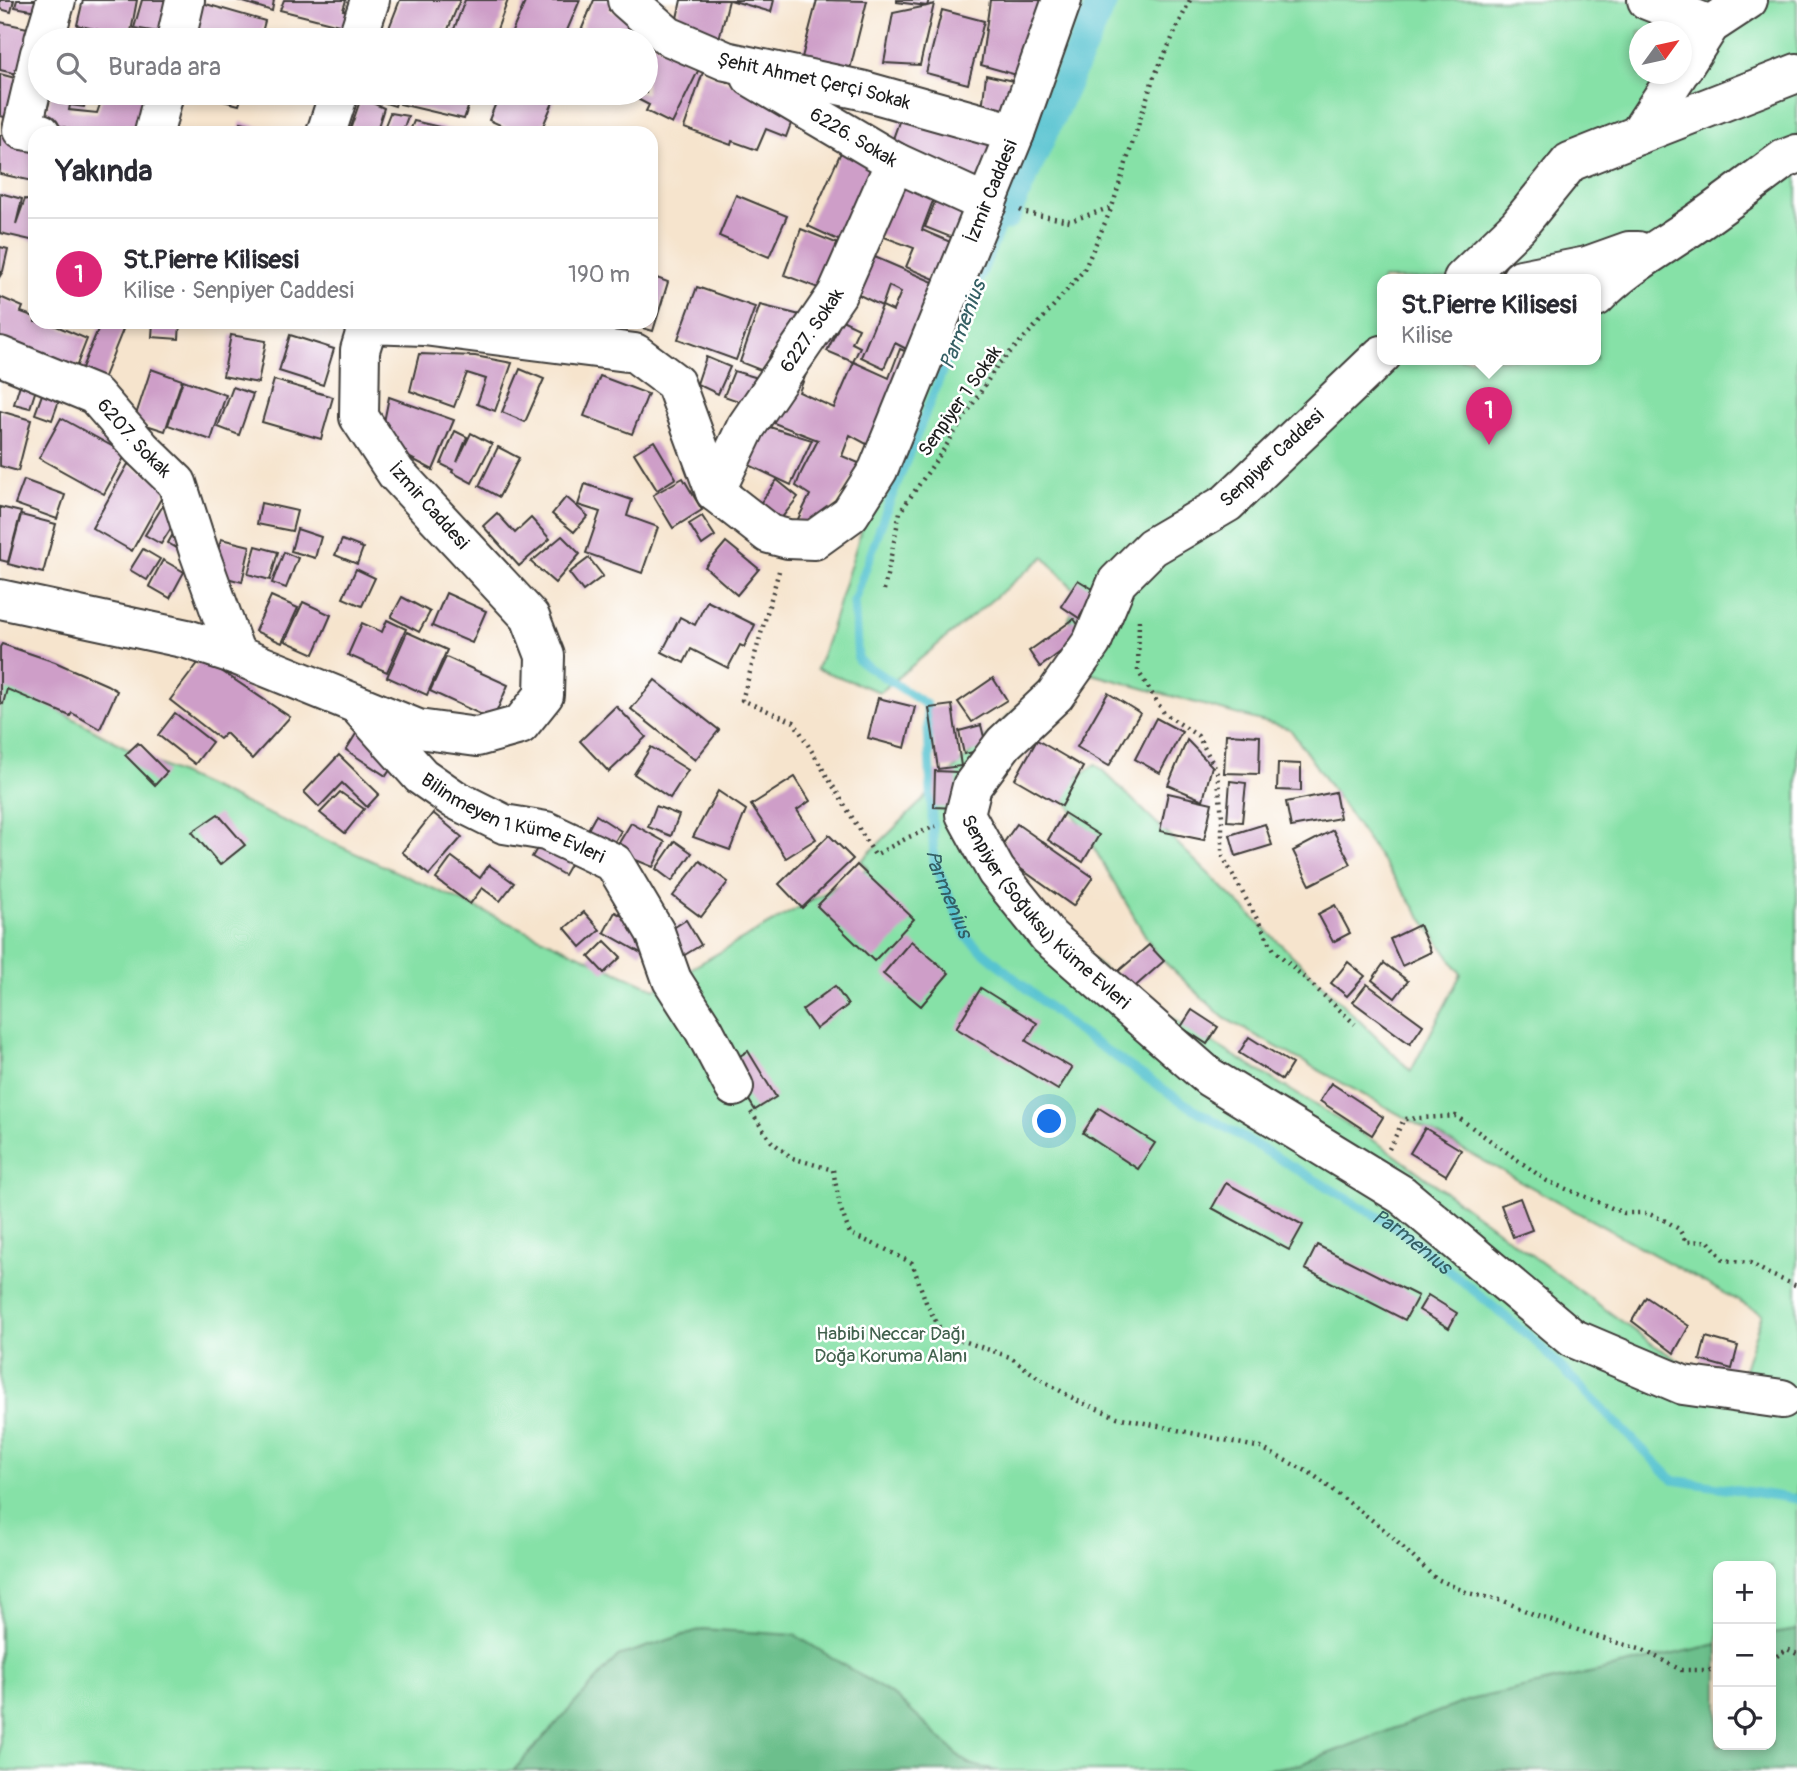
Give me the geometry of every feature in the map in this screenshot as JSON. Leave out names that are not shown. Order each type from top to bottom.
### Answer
[{"type":"street","points":[[48,28],[56,0]]},
{"type":"street","points":[[179,28],[186,0]]},
{"type":"street","points":[[361,28],[370,0]]},
{"type":"street","name":"Şehit Ahmet Çerçi Sokak","points":[[627,0],[668,36],[726,61],[861,90],[1015,133]]},
{"type":"street","name":"İzmir Caddesi","points":[[788,539],[814,540],[850,514],[878,470],[1015,133],[1062,0]]},
{"type":"street","points":[[1647,0],[1710,25]]},
{"type":"street","points":[[1692,53],[1710,25],[1748,0]]},
{"type":"street","name":"6226. Sokak","points":[[726,61],[895,162],[987,204]]},
{"type":"street","points":[[1468,274],[1518,226],[1570,162],[1797,73]]},
{"type":"street","points":[[1638,135],[1671,84]]},
{"type":"street","points":[[28,104],[22,130],[28,131]]},
{"type":"street","points":[[156,126],[161,105]]},
{"type":"street","points":[[328,126],[336,105]]},
{"type":"street","points":[[1601,292],[1784,159],[1797,154]]},
{"type":"street","name":"6227. Sokak","points":[[715,492],[746,427],[837,294],[895,162]]},
{"type":"street","points":[[1546,274],[1587,266],[1629,251],[1654,251]]},
{"type":"street","name":"İzmir Caddesi","points":[[0,598],[187,639],[236,654],[418,729],[477,737],[520,725],[544,695],[545,656],[530,617],[396,473],[359,416],[358,329]]},
{"type":"street","name":"İzmir Caddesi","points":[[447,329],[635,353],[675,383],[715,492]]},
{"type":"street","name":"6207. Sokak","points":[[0,356],[95,395],[141,448],[177,483],[236,654]]},
{"type":"street","name":"Senpiyer Caddesi","points":[[1152,547],[1227,503],[1377,360]]},
{"type":"street","points":[[715,492],[769,534],[788,539]]},
{"type":"street","name":"Senpiyer (Soğuksu) Küme Evleri","points":[[1152,547],[1117,582],[1092,642],[1055,695],[1004,743],[971,786],[965,814],[996,871],[1049,937],[1209,1077],[1402,1195],[1572,1338],[1684,1385],[1782,1399]]},
{"type":"street","name":"Bilinmeyen 1 Küme Evleri","points":[[357,704],[421,776],[454,799],[503,824],[546,831],[614,863],[655,932],[672,979],[704,1030],[734,1087]]},
{"type":"path","name":"Senpiyer 1 Sokak","points":[[884,590],[900,512],[997,366],[1084,270],[1112,207],[1153,79],[1190,0]]},
{"type":"path","points":[[1026,213],[1070,221],[1112,207]]},
{"type":"path","points":[[788,539],[742,700],[794,722],[875,855],[909,836]]},
{"type":"path","points":[[1139,616],[1138,671],[1164,713],[1198,736],[1217,771],[1222,816],[1222,855],[1274,950],[1355,1024]]},
{"type":"path","points":[[734,1087],[771,1141],[792,1158],[833,1170],[840,1207],[850,1234],[912,1263],[927,1305],[943,1334],[1010,1356],[1078,1401],[1117,1417],[1261,1448],[1312,1474],[1381,1527],[1436,1578],[1468,1593],[1504,1601],[1548,1620],[1643,1650],[1681,1670],[1713,1670]]},
{"type":"path","points":[[1374,1178],[1404,1119],[1455,1116],[1547,1181],[1624,1213],[1647,1213],[1679,1229],[1686,1242],[1707,1241],[1724,1260],[1749,1263],[1769,1275],[1797,1286]]},
{"type":"path","points":[[1776,1657],[1787,1649],[1797,1654]]},
{"type":"green space","name":"Habibi Neccar Dağı Doğa Koruma Alanı","points":[[1078,0],[1797,0],[1797,1771],[0,1771],[0,678],[145,758],[655,989],[868,868],[861,861],[1076,649],[1069,618],[1081,597],[1044,557],[880,692],[817,669],[873,492]],"holes":[[[1092,674],[1290,729],[1461,974],[1411,1071],[1096,764],[1060,790],[1156,954],[1224,1018],[1762,1314],[1739,1384],[1688,1366],[1654,1345],[1384,1147],[1124,989],[972,843],[967,809]]]},
{"type":"green space","points":[[702,1629],[795,1635],[897,1698],[968,1764],[997,1771],[513,1771],[618,1656]]},
{"type":"green space","points":[[1797,1630],[1797,1771],[1256,1771],[1301,1764],[1469,1700],[1713,1645],[1713,1750],[1776,1750],[1776,1633]]},
{"type":"building","points":[[0,0],[14,0],[11,12],[0,9]]},
{"type":"building","points":[[17,0],[51,0],[47,13],[15,7]]},
{"type":"building","points":[[83,0],[137,0],[132,28],[90,28],[77,25]]},
{"type":"building","points":[[142,0],[180,0],[172,28],[134,28]]},
{"type":"building","points":[[192,0],[265,21],[263,28],[190,28]]},
{"type":"building","points":[[237,0],[274,0],[272,11]]},
{"type":"building","points":[[284,0],[346,0],[343,10],[359,14],[356,28],[338,28],[339,25],[280,10]]},
{"type":"building","points":[[400,0],[460,0],[449,28],[389,28]]},
{"type":"building","points":[[465,0],[508,0],[498,28],[454,28]]},
{"type":"building","points":[[526,0],[580,0],[568,28],[514,28]]},
{"type":"building","points":[[594,0],[613,0],[609,10],[640,24],[638,28],[582,28]]},
{"type":"building","points":[[681,0],[729,0],[718,43],[674,32]]},
{"type":"building","points":[[730,0],[774,0],[771,12]]},
{"type":"building","points":[[817,0],[867,1],[847,81],[799,69]]},
{"type":"building","points":[[897,0],[929,0],[927,6]]},
{"type":"building","points":[[990,0],[1050,0],[1024,77],[981,65]]},
{"type":"building","points":[[934,4],[920,65],[884,63],[893,13]]},
{"type":"building","points":[[942,10],[984,21],[968,84],[926,73]]},
{"type":"building","points":[[0,22],[28,28],[28,47],[22,75],[0,70]]},
{"type":"building","points":[[658,46],[700,67],[672,124],[646,111],[649,105],[658,105]]},
{"type":"building","points":[[703,72],[796,110],[786,137],[766,129],[757,150],[732,141],[731,145],[684,128]]},
{"type":"building","points":[[0,74],[22,80],[10,118],[0,116]]},
{"type":"building","points":[[986,75],[1022,83],[1014,117],[982,110]]},
{"type":"building","points":[[49,105],[70,105],[69,110],[97,113],[100,105],[152,105],[149,126],[60,126],[44,121]]},
{"type":"building","points":[[359,105],[377,105],[384,108],[378,126],[351,126]]},
{"type":"building","points":[[404,105],[469,105],[464,119]]},
{"type":"building","points":[[495,105],[552,105],[543,126],[502,126],[489,120]]},
{"type":"building","points":[[905,105],[1003,146],[985,193],[889,150]]},
{"type":"building","points":[[390,113],[408,116],[404,126],[385,126]]},
{"type":"building","points":[[414,121],[435,126],[412,126]]},
{"type":"building","points":[[241,122],[257,126],[240,126]]},
{"type":"building","points":[[0,135],[28,138],[28,180],[0,174]]},
{"type":"building","points":[[845,143],[891,164],[853,247],[808,226]]},
{"type":"building","points":[[894,172],[937,190],[922,230],[962,247],[946,284],[906,267],[914,248],[868,231]]},
{"type":"building","points":[[939,192],[978,209],[963,242],[925,227]]},
{"type":"building","points":[[0,193],[22,199],[16,224],[25,199],[28,199],[28,239],[0,233]]},
{"type":"building","points":[[736,195],[787,216],[769,257],[719,236]]},
{"type":"building","points":[[801,229],[851,249],[834,294],[784,275]]},
{"type":"building","points":[[0,247],[8,249],[0,276]]},
{"type":"building","points":[[863,252],[947,288],[918,355],[895,343],[884,368],[861,357],[882,306],[847,289]],"holes":[[[889,286],[901,292],[893,311],[882,306]]]},
{"type":"building","points":[[658,278],[668,282],[658,315]]},
{"type":"building","points":[[697,287],[755,307],[736,360],[678,339]]},
{"type":"building","points":[[0,297],[23,307],[21,312],[28,314],[28,329],[63,329],[87,339],[73,375],[0,347]]},
{"type":"building","points":[[760,305],[800,315],[777,354],[772,351],[763,371],[740,362]]},
{"type":"building","points":[[842,320],[859,328],[852,343],[860,347],[853,362],[827,351]]},
{"type":"building","points":[[98,329],[123,329],[101,384],[79,375]]},
{"type":"building","points":[[153,329],[180,329],[179,339],[152,337]]},
{"type":"building","points":[[231,335],[266,341],[258,383],[223,376]]},
{"type":"building","points":[[290,335],[334,349],[323,385],[279,371]]},
{"type":"building","points":[[900,349],[921,358],[872,447],[850,435],[842,456],[861,464],[827,516],[795,525],[810,495],[796,486],[818,440],[761,418],[808,369],[799,392],[834,408],[854,362],[889,378]]},
{"type":"building","points":[[419,354],[475,356],[512,363],[495,411],[477,404],[486,379],[467,373],[454,407],[410,391]]},
{"type":"building","points":[[706,357],[730,367],[718,394],[697,384]]},
{"type":"building","points":[[151,369],[182,380],[165,431],[134,421]]},
{"type":"building","points":[[520,369],[544,379],[525,422],[502,412]]},
{"type":"building","points":[[734,371],[758,378],[747,404],[724,396]]},
{"type":"building","points":[[600,376],[648,394],[632,434],[584,416]]},
{"type":"building","points":[[22,378],[38,383],[30,408],[14,404]]},
{"type":"building","points":[[183,380],[226,395],[211,440],[168,425]]},
{"type":"building","points":[[274,380],[333,397],[321,439],[262,422]]},
{"type":"building","points":[[233,387],[253,394],[239,435],[218,427]]},
{"type":"building","points":[[44,389],[61,395],[52,420],[35,414]]},
{"type":"building","points":[[389,397],[454,420],[433,470],[380,442]]},
{"type":"building","points":[[0,411],[31,420],[18,471],[0,466]]},
{"type":"building","points":[[61,418],[126,454],[104,494],[39,458]]},
{"type":"building","points":[[763,425],[812,440],[791,485],[745,463]]},
{"type":"building","points":[[455,431],[467,437],[457,462],[471,433],[492,444],[472,483],[441,464]]},
{"type":"building","points":[[654,441],[676,478],[657,490],[634,453]]},
{"type":"building","points":[[498,447],[519,458],[499,497],[479,486]]},
{"type":"building","points":[[128,464],[168,486],[132,551],[92,528]]},
{"type":"building","points":[[683,478],[702,510],[673,528],[653,495]]},
{"type":"building","points":[[24,480],[65,495],[57,519],[15,504]]},
{"type":"building","points":[[777,480],[798,497],[776,525],[756,509]]},
{"type":"building","points":[[585,484],[632,500],[627,516],[658,527],[642,573],[586,553],[600,512],[578,505]]},
{"type":"building","points":[[566,497],[588,516],[574,532],[552,514]]},
{"type":"building","points":[[261,503],[297,511],[292,531],[257,524]]},
{"type":"building","points":[[164,504],[180,514],[161,544],[145,535]]},
{"type":"building","points":[[0,507],[21,512],[8,562],[0,560]]},
{"type":"building","points":[[497,513],[515,533],[531,518],[550,539],[519,566],[483,526]]},
{"type":"building","points":[[21,515],[56,524],[43,573],[8,564]]},
{"type":"building","points":[[702,516],[715,536],[702,545],[689,524]]},
{"type":"building","points":[[178,525],[180,550],[168,543]]},
{"type":"building","points":[[297,529],[321,537],[315,558],[291,551]]},
{"type":"building","points":[[562,536],[580,554],[555,583],[531,562]]},
{"type":"building","points":[[221,539],[250,546],[242,582],[212,574]]},
{"type":"building","points":[[342,540],[363,548],[357,564],[335,555]]},
{"type":"building","points":[[726,542],[759,569],[737,595],[705,567]]},
{"type":"building","points":[[256,546],[278,552],[270,580],[248,574]]},
{"type":"building","points":[[143,549],[160,559],[147,580],[130,570]]},
{"type":"building","points":[[284,552],[298,558],[286,588],[272,583]]},
{"type":"building","points":[[589,558],[603,576],[583,591],[569,573]]},
{"type":"building","points":[[163,560],[184,572],[170,598],[149,586]]},
{"type":"building","points":[[356,569],[375,578],[362,606],[343,598]]},
{"type":"building","points":[[1078,580],[1096,591],[1079,618],[1061,606]]},
{"type":"building","points":[[446,593],[486,611],[472,643],[432,626]]},
{"type":"building","points":[[271,596],[298,608],[282,643],[255,631]]},
{"type":"building","points":[[402,597],[430,612],[419,632],[391,617]]},
{"type":"building","points":[[707,601],[755,625],[744,647],[740,645],[728,668],[691,649],[684,663],[662,652],[680,617],[695,625]]},
{"type":"building","points":[[303,602],[331,615],[314,654],[285,641]]},
{"type":"building","points":[[1074,619],[1085,634],[1040,667],[1029,651]]},
{"type":"building","points":[[387,620],[406,629],[387,672],[348,655],[362,623],[382,632]]},
{"type":"building","points":[[407,632],[447,650],[427,695],[387,677]]},
{"type":"building","points":[[2,644],[55,662],[117,691],[100,729],[72,713],[70,716],[7,689],[3,704],[0,703]]},
{"type":"building","points":[[446,657],[508,685],[493,720],[430,691]]},
{"type":"building","points":[[202,658],[290,717],[252,759],[226,733],[220,739],[170,700]]},
{"type":"building","points":[[993,678],[1007,700],[972,722],[958,702]]},
{"type":"building","points":[[655,680],[719,730],[695,760],[631,709]]},
{"type":"building","points":[[1108,693],[1140,713],[1109,766],[1077,747]]},
{"type":"building","points":[[878,698],[915,707],[905,748],[868,738]]},
{"type":"building","points":[[952,705],[961,766],[938,769],[929,708]]},
{"type":"building","points":[[616,706],[646,737],[609,772],[580,741]]},
{"type":"building","points":[[175,713],[212,742],[195,764],[158,735]]},
{"type":"building","points":[[1156,718],[1182,732],[1160,773],[1135,759]]},
{"type":"building","points":[[981,725],[987,749],[964,754],[959,731]]},
{"type":"building","points":[[359,729],[399,756],[386,776],[346,750]]},
{"type":"building","points":[[1226,734],[1260,736],[1259,774],[1224,773]]},
{"type":"building","points":[[1037,740],[1083,767],[1062,806],[1015,779]]},
{"type":"building","points":[[1187,740],[1212,766],[1203,800],[1168,785]]},
{"type":"building","points":[[138,743],[167,772],[155,785],[125,755]]},
{"type":"building","points":[[651,747],[688,770],[670,798],[634,774]]},
{"type":"building","points":[[339,755],[379,794],[367,807],[342,783],[319,807],[304,792]]},
{"type":"building","points":[[1278,763],[1301,764],[1301,791],[1277,790]]},
{"type":"building","points":[[935,771],[957,772],[956,808],[934,807]]},
{"type":"building","points":[[795,777],[810,801],[797,810],[816,839],[786,858],[751,805]]},
{"type":"building","points":[[1230,781],[1246,783],[1242,822],[1227,821]]},
{"type":"building","points":[[718,791],[746,810],[730,850],[693,837]]},
{"type":"building","points":[[340,792],[364,809],[345,833],[320,813]]},
{"type":"building","points":[[1335,792],[1340,818],[1291,827],[1286,802]]},
{"type":"building","points":[[1168,793],[1212,803],[1204,840],[1160,831]]},
{"type":"building","points":[[656,806],[679,815],[671,836],[648,827]]},
{"type":"building","points":[[433,813],[462,837],[429,875],[402,852]]},
{"type":"building","points":[[1064,813],[1099,835],[1083,862],[1048,840]]},
{"type":"building","points":[[218,814],[245,845],[220,865],[192,832]]},
{"type":"building","points":[[596,815],[621,831],[610,850],[585,835]]},
{"type":"building","points":[[631,823],[665,842],[653,867],[614,851]]},
{"type":"building","points":[[1017,824],[1093,877],[1073,906],[997,852]]},
{"type":"building","points":[[1265,824],[1272,845],[1236,856],[1230,835]]},
{"type":"building","points":[[1333,830],[1351,864],[1310,885],[1293,851]]},
{"type":"building","points":[[829,835],[853,859],[802,908],[779,884]]},
{"type":"building","points":[[544,837],[576,854],[564,875],[532,857]]},
{"type":"building","points":[[675,841],[692,853],[672,881],[656,869]]},
{"type":"building","points":[[452,857],[480,878],[489,865],[514,883],[500,901],[482,888],[470,904],[436,879]]},
{"type":"building","points":[[700,861],[728,882],[701,917],[673,896]]},
{"type":"building","points":[[857,865],[914,919],[874,961],[817,906]]},
{"type":"building","points":[[1335,905],[1350,933],[1333,942],[1318,914]]},
{"type":"building","points":[[584,912],[600,930],[581,947],[565,928]]},
{"type":"building","points":[[615,912],[652,932],[641,953],[604,932]]},
{"type":"building","points":[[686,920],[701,945],[683,956],[667,932]]},
{"type":"building","points":[[1419,925],[1431,952],[1402,966],[1390,939]]},
{"type":"building","points":[[605,941],[621,957],[604,973],[589,957]]},
{"type":"building","points":[[911,941],[949,973],[921,1006],[883,974]]},
{"type":"building","points":[[1149,945],[1164,961],[1130,991],[1115,974]]},
{"type":"building","points":[[1348,962],[1365,976],[1347,996],[1331,983]]},
{"type":"building","points":[[1384,963],[1408,981],[1395,998],[1372,980]]},
{"type":"building","points":[[1367,984],[1423,1025],[1410,1044],[1353,1002]]},
{"type":"building","points":[[835,986],[848,1005],[816,1029],[802,1010]]},
{"type":"building","points":[[981,988],[1037,1023],[1026,1041],[1072,1068],[1058,1090],[956,1028]]},
{"type":"building","points":[[1192,1010],[1218,1027],[1207,1044],[1181,1027]]},
{"type":"building","points":[[1249,1037],[1292,1064],[1282,1080],[1239,1053]]},
{"type":"building","points":[[748,1051],[776,1097],[755,1110],[727,1064]]},
{"type":"building","points":[[1331,1083],[1383,1117],[1372,1135],[1320,1101]]},
{"type":"building","points":[[1099,1108],[1155,1143],[1138,1169],[1083,1133]]},
{"type":"building","points":[[1425,1128],[1461,1150],[1446,1175],[1410,1153]]},
{"type":"building","points":[[1226,1183],[1303,1225],[1289,1250],[1212,1208]]},
{"type":"building","points":[[1520,1198],[1532,1230],[1513,1237],[1501,1205]]},
{"type":"building","points":[[1317,1245],[1418,1296],[1405,1320],[1305,1269]]},
{"type":"building","points":[[1428,1295],[1457,1313],[1449,1328],[1419,1310]]},
{"type":"building","points":[[1646,1297],[1689,1326],[1674,1353],[1632,1321]]},
{"type":"building","points":[[1706,1337],[1738,1346],[1732,1369],[1700,1360]]},
{"type":"waterway","name":"Parmenius","points":[[1005,216],[1103,0]]},
{"type":"waterway","name":"Parmenius","points":[[1005,216],[886,511],[854,601],[858,660],[927,705],[934,861],[967,938],[1076,1030],[1184,1103],[1399,1229],[1535,1341],[1673,1480],[1797,1499]]},
{"type":"place","name":"St.Pierre Kilisesi","points":[[1489,445]]}]
